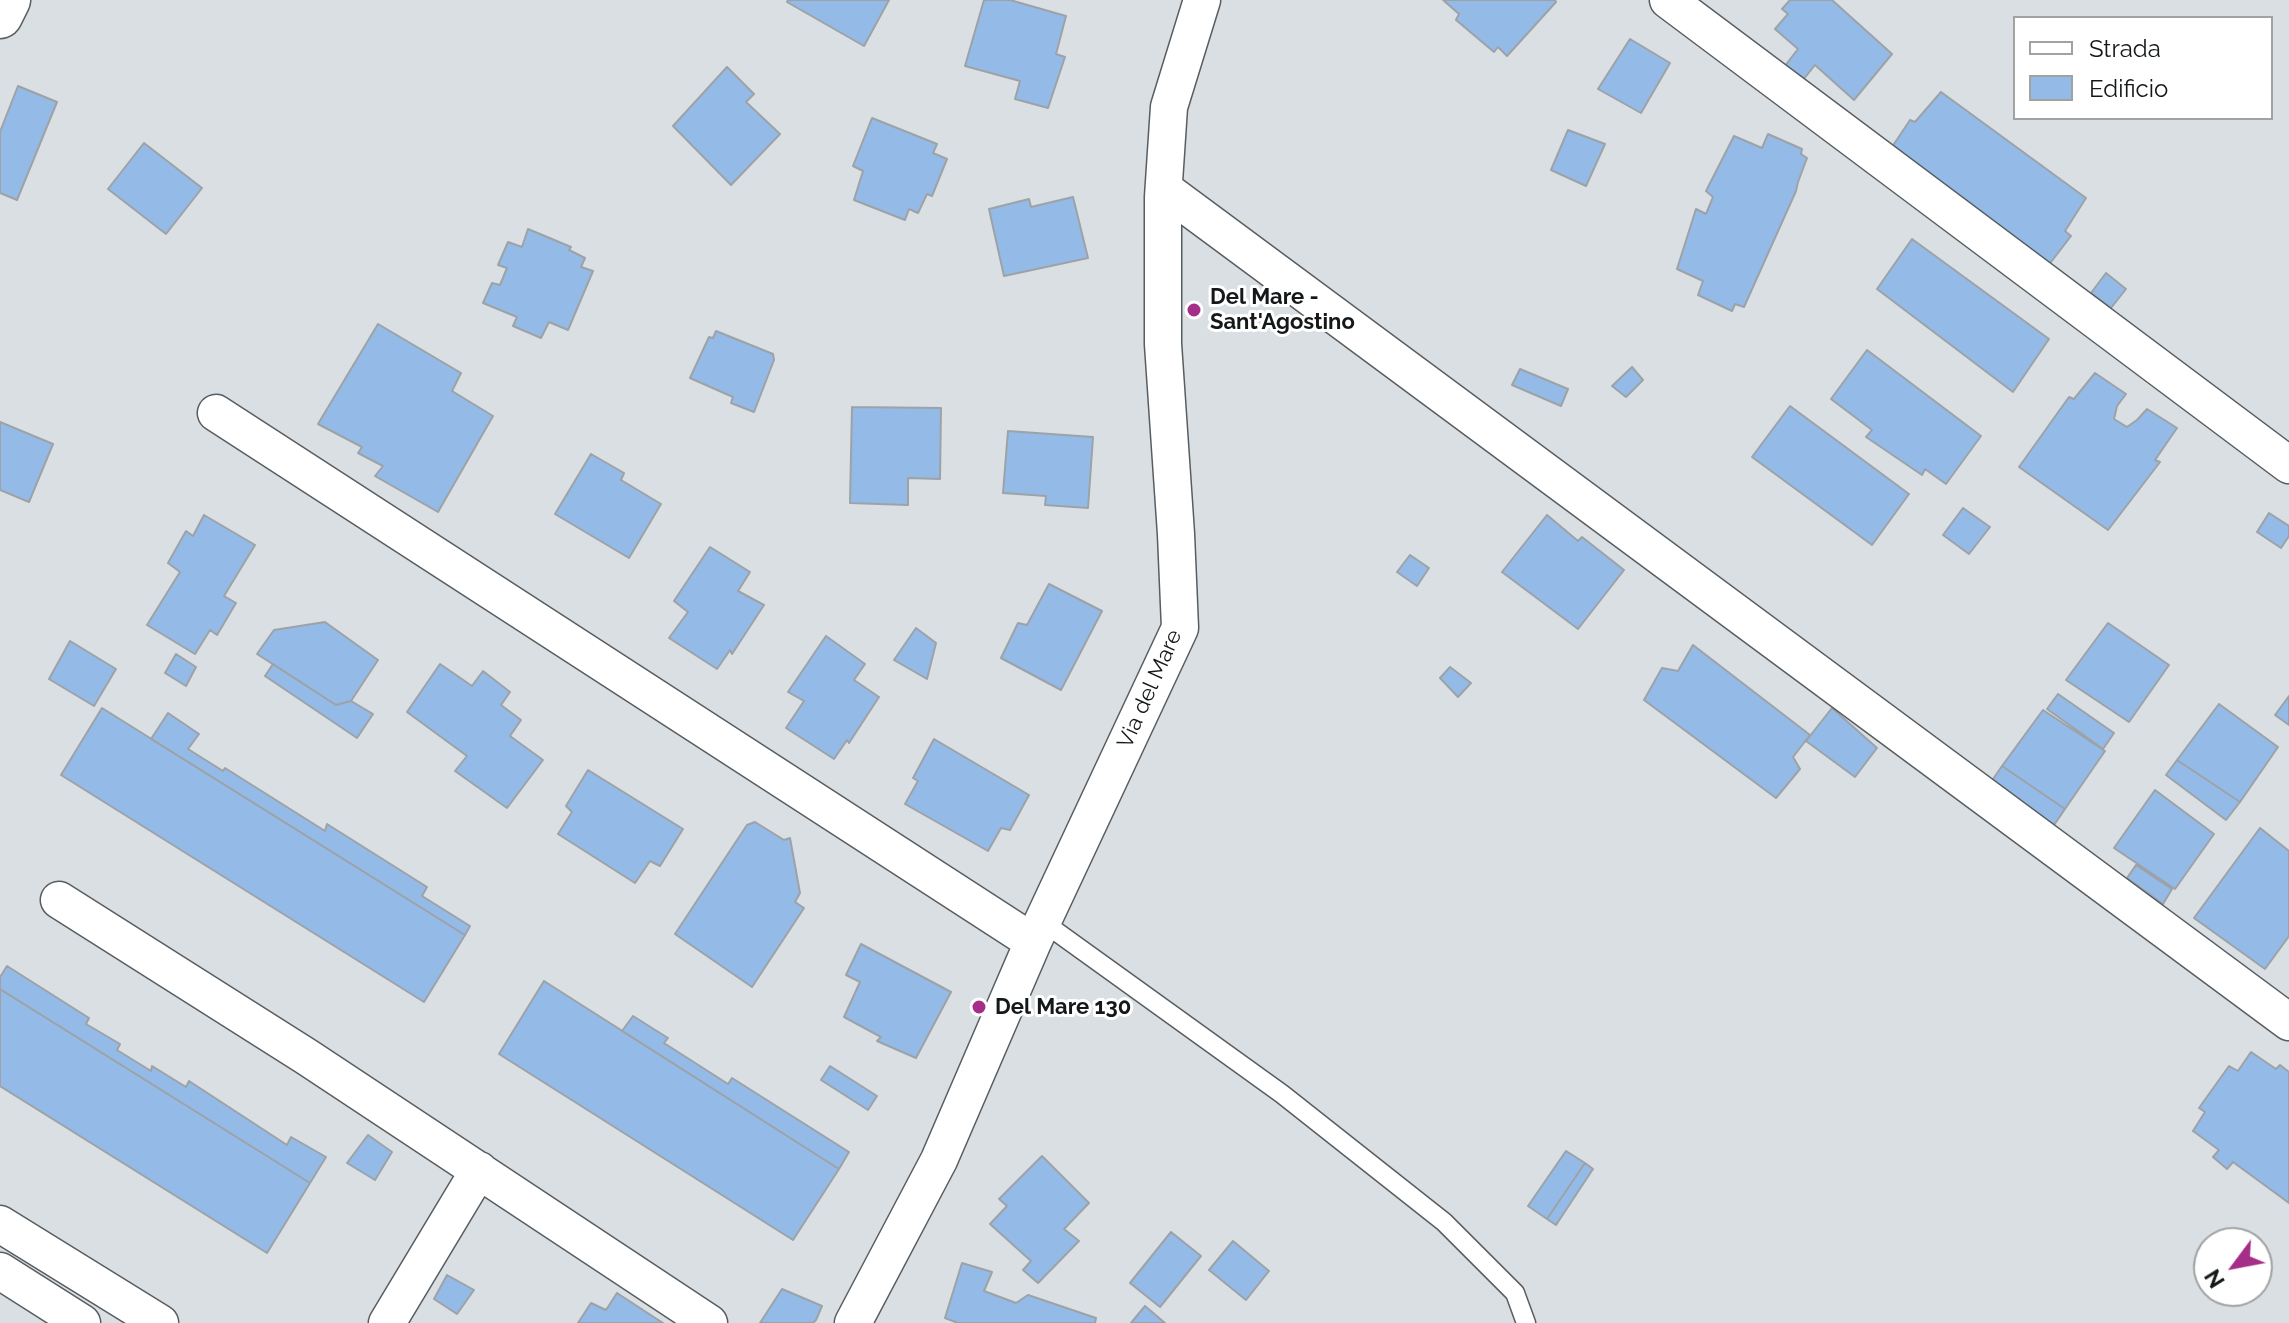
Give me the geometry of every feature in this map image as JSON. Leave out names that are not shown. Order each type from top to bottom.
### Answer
[{"type":"street","points":[[0,16],[8,0]]},
{"type":"street","name":"Via del Mare","points":[[853,1323],[939,1160],[1038,932],[1180,628],[1163,344],[1164,189],[1169,107],[1202,0]]},
{"type":"street","points":[[1668,0],[2289,465]]},
{"type":"street","points":[[1164,189],[2289,1022]]},
{"type":"street","points":[[216,413],[1038,932]]},
{"type":"street","points":[[59,900],[307,1057],[709,1323]]},
{"type":"street","points":[[387,1323],[479,1170]]},
{"type":"street","points":[[0,1224],[160,1323]]},
{"type":"street","points":[[0,1271],[82,1323]]},
{"type":"lane","points":[[1038,932],[1282,1094],[1444,1222],[1515,1293],[1526,1323]]},
{"type":"building","points":[[788,0],[889,0],[864,46]]},
{"type":"building","points":[[984,0],[1010,0],[1066,16],[1056,54],[1065,57],[1048,108],[1015,99],[1020,81],[965,66]]},
{"type":"building","points":[[1443,0],[1556,2],[1507,56],[1498,47],[1494,52],[1456,20],[1459,14]]},
{"type":"building","points":[[1790,0],[1832,0],[1892,54],[1854,100],[1815,65],[1803,80],[1784,67],[1798,49],[1775,29],[1788,14],[1782,9]]},
{"type":"building","points":[[1630,39],[1670,63],[1641,113],[1598,89]]},
{"type":"building","points":[[727,67],[754,94],[746,102],[780,134],[731,185],[673,126]]},
{"type":"building","points":[[18,86],[57,102],[17,200],[0,193],[0,132]]},
{"type":"building","points":[[1941,92],[2086,198],[2065,231],[2071,236],[2048,266],[1892,147],[1910,120],[1915,122]]},
{"type":"building","points":[[872,118],[937,144],[933,153],[947,159],[932,196],[927,194],[918,213],[909,209],[905,220],[854,200],[863,171],[853,166]]},
{"type":"building","points":[[1568,130],[1605,144],[1586,186],[1551,170]]},
{"type":"building","points":[[1768,134],[1802,149],[1801,154],[1807,158],[1796,191],[1744,307],[1735,304],[1732,311],[1698,295],[1703,281],[1677,269],[1696,209],[1706,214],[1713,197],[1706,191],[1734,136],[1762,148]]},
{"type":"building","points":[[144,143],[202,188],[166,234],[108,189]]},
{"type":"building","points":[[1073,197],[1088,258],[1004,276],[989,209],[1029,199],[1031,207]]},
{"type":"building","points":[[528,229],[571,247],[569,250],[585,258],[581,267],[593,271],[568,330],[549,322],[541,338],[513,326],[517,317],[483,303],[492,283],[500,285],[507,268],[498,265],[508,242],[522,247]]},
{"type":"building","points":[[1912,239],[2049,339],[2013,392],[1877,289]]},
{"type":"building","points":[[2106,273],[2126,289],[2111,308],[2091,293]]},
{"type":"building","points":[[378,324],[461,373],[452,391],[493,416],[438,512],[375,476],[383,466],[358,453],[362,447],[318,424]]},
{"type":"building","points":[[716,331],[773,354],[774,360],[754,412],[731,403],[733,397],[690,378],[709,337],[713,338]]},
{"type":"building","points":[[1867,350],[1981,436],[1946,484],[1925,469],[1922,475],[1866,437],[1872,430],[1831,399]]},
{"type":"building","points":[[1632,367],[1643,380],[1626,397],[1612,386]]},
{"type":"building","points":[[1520,369],[1568,389],[1561,406],[1512,385]]},
{"type":"building","points":[[2095,373],[2126,394],[2117,406],[2114,419],[2127,427],[2147,409],[2177,428],[2155,460],[2160,462],[2108,530],[2019,467],[2069,397],[2074,399]]},
{"type":"building","points":[[1790,406],[1909,494],[1872,545],[1752,457]]},
{"type":"building","points":[[852,407],[941,408],[940,479],[908,478],[908,505],[850,503]]},
{"type":"building","points":[[0,422],[53,444],[29,502],[0,490]]},
{"type":"building","points":[[1008,431],[1093,437],[1088,508],[1045,505],[1046,496],[1003,493]]},
{"type":"building","points":[[591,454],[624,473],[621,480],[661,504],[629,558],[555,514]]},
{"type":"building","points":[[1963,508],[1990,527],[1969,554],[1943,535]]},
{"type":"building","points":[[2269,513],[2289,526],[2289,536],[2281,548],[2257,532]]},
{"type":"building","points":[[204,515],[255,545],[224,596],[236,603],[217,635],[210,630],[195,654],[147,625],[180,572],[168,563],[186,531],[193,536]]},
{"type":"building","points":[[1547,515],[1578,541],[1582,537],[1624,570],[1578,629],[1502,572]]},
{"type":"building","points":[[710,547],[750,572],[738,591],[764,605],[732,654],[730,650],[717,669],[669,638],[688,612],[674,601]]},
{"type":"building","points":[[1410,555],[1429,568],[1417,586],[1397,572]]},
{"type":"building","points":[[1049,584],[1102,611],[1061,690],[1001,658],[1018,623],[1027,625]]},
{"type":"building","points":[[325,622],[378,660],[351,701],[336,705],[257,654],[274,630]]},
{"type":"building","points":[[2108,623],[2169,665],[2129,722],[2066,680]]},
{"type":"building","points":[[916,628],[936,643],[927,679],[894,660]]},
{"type":"building","points":[[826,636],[865,664],[854,680],[879,697],[849,743],[847,740],[834,759],[786,728],[804,701],[788,692]]},
{"type":"building","points":[[70,641],[116,669],[94,706],[49,679]]},
{"type":"building","points":[[1693,645],[1810,735],[1793,757],[1800,769],[1776,798],[1644,700],[1662,668],[1678,671]]},
{"type":"building","points":[[176,654],[196,667],[186,686],[165,673]]},
{"type":"building","points":[[273,664],[336,705],[351,701],[373,714],[357,738],[265,676]]},
{"type":"building","points":[[440,664],[472,686],[483,671],[510,692],[501,705],[521,720],[510,736],[543,760],[507,808],[455,771],[467,756],[407,712]]},
{"type":"building","points":[[1450,667],[1471,683],[1458,697],[1440,678]]},
{"type":"building","points":[[2058,694],[2114,733],[2103,749],[2047,709]]},
{"type":"building","points":[[2289,696],[2289,725],[2275,715]]},
{"type":"building","points":[[2219,704],[2278,747],[2240,802],[2177,760]]},
{"type":"building","points":[[102,708],[465,935],[424,1002],[61,775]]},
{"type":"building","points":[[1832,708],[1877,748],[1855,777],[1806,741]]},
{"type":"building","points":[[2043,710],[2105,751],[2065,809],[2002,766]]},
{"type":"building","points":[[168,713],[199,734],[188,749],[223,771],[225,768],[325,831],[327,824],[427,887],[422,896],[470,926],[465,935],[151,739]]},
{"type":"building","points":[[934,739],[1029,795],[1010,830],[1001,828],[988,851],[905,804],[918,781],[913,778]]},
{"type":"building","points":[[2177,760],[2240,802],[2226,820],[2166,775]]},
{"type":"building","points":[[2002,766],[2065,809],[2054,825],[1991,782]]},
{"type":"building","points":[[588,770],[683,829],[660,866],[650,861],[635,883],[558,834],[572,812],[566,806]]},
{"type":"building","points":[[2155,790],[2214,834],[2175,889],[2114,848]]},
{"type":"building","points":[[755,822],[784,840],[790,838],[800,893],[795,902],[804,908],[752,987],[675,934],[747,825]]},
{"type":"building","points":[[2260,828],[2289,851],[2289,936],[2265,969],[2194,918]]},
{"type":"building","points":[[2136,865],[2172,889],[2163,904],[2127,878]]},
{"type":"building","points":[[861,944],[951,992],[916,1058],[877,1041],[881,1037],[844,1017],[860,982],[846,975]]},
{"type":"building","points":[[7,966],[89,1018],[86,1024],[120,1044],[117,1050],[151,1071],[152,1066],[186,1087],[189,1081],[287,1145],[291,1137],[326,1157],[310,1183],[0,989],[0,977]]},
{"type":"building","points":[[544,981],[839,1169],[793,1240],[499,1054]]},
{"type":"building","points":[[0,989],[310,1183],[267,1253],[0,1086]]},
{"type":"building","points":[[633,1016],[668,1038],[664,1043],[728,1084],[732,1078],[849,1152],[839,1169],[622,1031]]},
{"type":"building","points":[[2251,1052],[2276,1069],[2280,1065],[2289,1072],[2289,1203],[2233,1162],[2227,1169],[2213,1157],[2219,1150],[2193,1131],[2205,1112],[2199,1108],[2229,1066],[2238,1071]]},
{"type":"building","points":[[830,1066],[877,1096],[868,1110],[821,1080]]},
{"type":"building","points":[[368,1135],[392,1152],[375,1180],[347,1163]]},
{"type":"building","points":[[1566,1151],[1585,1163],[1547,1219],[1528,1206]]},
{"type":"building","points":[[1042,1156],[1089,1203],[1064,1229],[1079,1241],[1038,1283],[1023,1270],[1031,1261],[990,1224],[1007,1206],[999,1199]]},
{"type":"building","points":[[1585,1163],[1593,1169],[1556,1225],[1547,1219]]},
{"type":"building","points":[[1171,1232],[1201,1256],[1160,1307],[1130,1283]]},
{"type":"building","points":[[1233,1241],[1269,1271],[1246,1300],[1209,1270]]},
{"type":"building","points":[[962,1263],[992,1272],[984,1291],[1016,1303],[1028,1295],[1096,1318],[1095,1323],[958,1323],[945,1318]]},
{"type":"building","points":[[447,1275],[474,1290],[457,1314],[434,1299]]},
{"type":"building","points":[[782,1289],[822,1306],[813,1323],[760,1323]]},
{"type":"building","points":[[617,1293],[663,1323],[578,1323],[591,1303],[606,1310]]},
{"type":"building","points":[[1145,1306],[1165,1323],[1131,1323]]},
{"type":"place","name":"Del Mare - Sant'Agostino","points":[[1194,310]]},
{"type":"place","name":"Del Mare 130","points":[[979,1007]]}]
